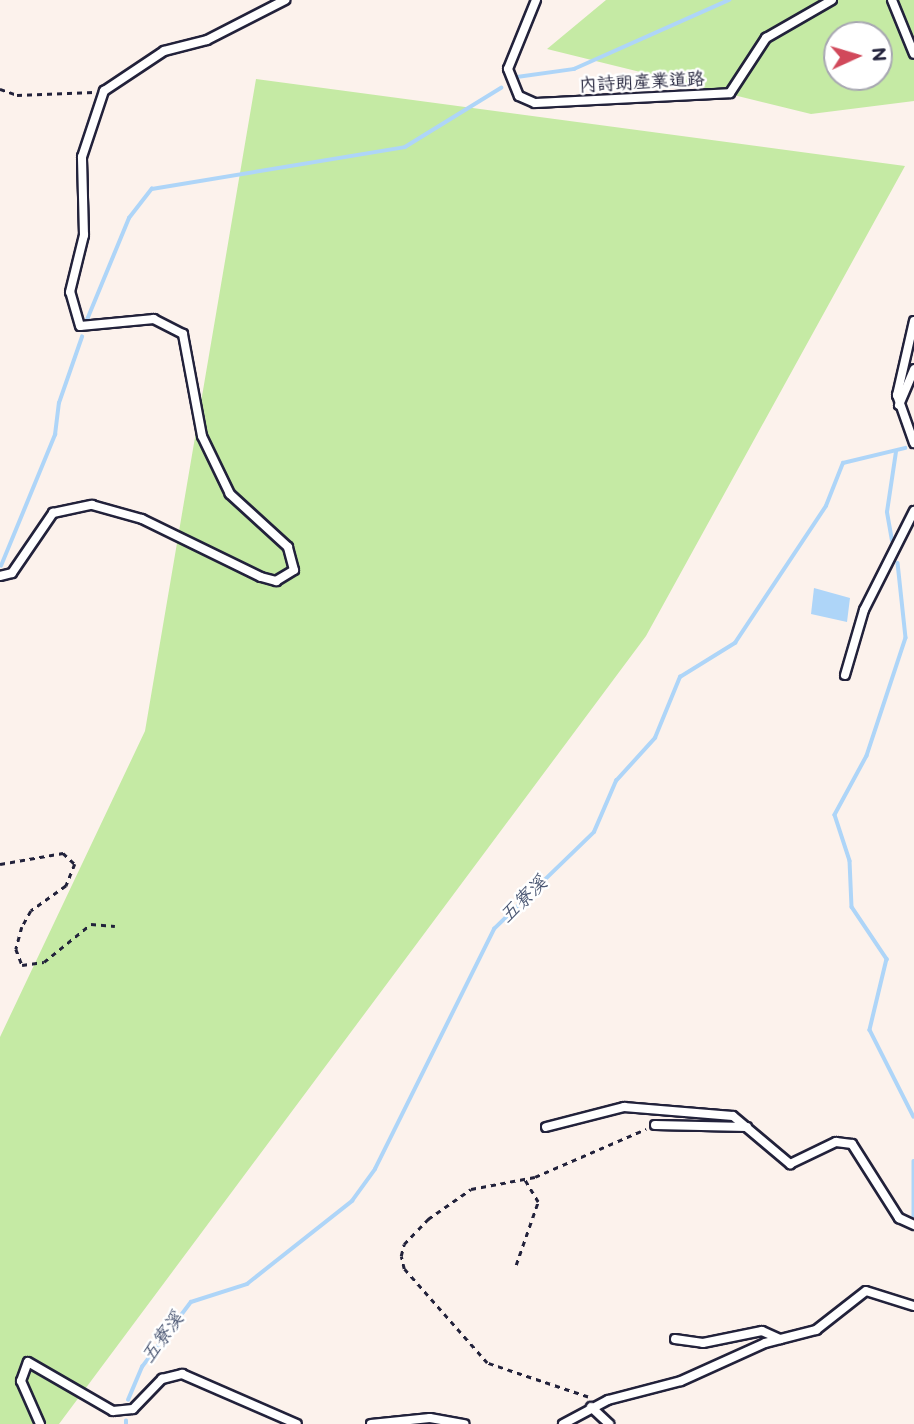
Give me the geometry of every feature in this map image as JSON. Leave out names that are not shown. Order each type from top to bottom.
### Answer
[{"type":"lane","points":[[0,576],[12,573],[53,513],[92,505],[142,519],[261,577],[276,581],[294,570],[288,547],[230,494],[202,436],[183,334],[154,318],[92,329],[75,320],[69,292],[84,235],[82,157],[104,91],[164,51],[207,40],[285,0]]},
{"type":"lane","name":"內詩朗產業道路","points":[[536,0],[508,69],[519,96],[535,103],[730,93],[766,38],[832,0]]},
{"type":"lane","points":[[892,0],[914,54]]},
{"type":"lane","points":[[914,321],[899,405],[914,443]]},
{"type":"lane","points":[[899,405],[914,369]]},
{"type":"lane","points":[[845,675],[864,610],[914,511]]},
{"type":"lane","points":[[546,1127],[624,1107],[733,1116],[790,1164],[836,1142],[852,1144],[899,1218],[914,1225]]},
{"type":"lane","points":[[655,1125],[747,1127]]},
{"type":"lane","points":[[563,1424],[603,1402],[681,1381],[780,1339],[831,1324],[866,1291],[914,1306]]},
{"type":"lane","points":[[676,1339],[703,1343],[762,1331],[780,1339]]},
{"type":"lane","points":[[40,1424],[21,1381],[28,1362],[113,1411],[133,1409],[162,1379],[182,1374],[296,1424]]},
{"type":"lane","points":[[591,1408],[609,1424]]},
{"type":"lane","points":[[371,1424],[415,1418],[464,1424]]},
{"type":"path","points":[[0,89],[17,95],[104,91]]},
{"type":"path","points":[[0,864],[63,853],[75,864],[66,886],[31,911],[22,927],[16,949],[22,965],[44,962],[91,924],[115,926]]},
{"type":"path","points":[[603,1402],[487,1363],[404,1269],[404,1244],[452,1199],[524,1179],[655,1125]]},
{"type":"path","points":[[516,1265],[538,1202],[524,1179]]},
{"type":"green space","points":[[606,0],[914,0],[914,101],[811,114],[547,49]]},
{"type":"green space","points":[[256,79],[905,166],[646,636],[59,1424],[0,1424],[0,1037],[145,731]]},
{"type":"water","points":[[814,588],[850,598],[847,622],[811,614]]},
{"type":"waterway","points":[[517,77],[574,69],[729,0]]},
{"type":"waterway","points":[[87,320],[129,218],[152,189],[405,147],[501,88]]},
{"type":"waterway","points":[[1,566],[55,435],[59,403],[82,337]]},
{"type":"waterway","name":"五寮溪","points":[[128,1400],[142,1367],[191,1302],[247,1284],[352,1201],[375,1169],[494,929],[594,832],[616,781],[655,738],[680,677],[735,643],[826,506],[843,463],[905,448]]},
{"type":"waterway","points":[[892,541],[887,512],[896,452]]},
{"type":"waterway","points":[[898,563],[906,638],[867,756],[835,815],[850,861],[852,907],[887,959],[870,1030],[914,1117]]},
{"type":"waterway","points":[[914,1161],[914,1218]]}]
